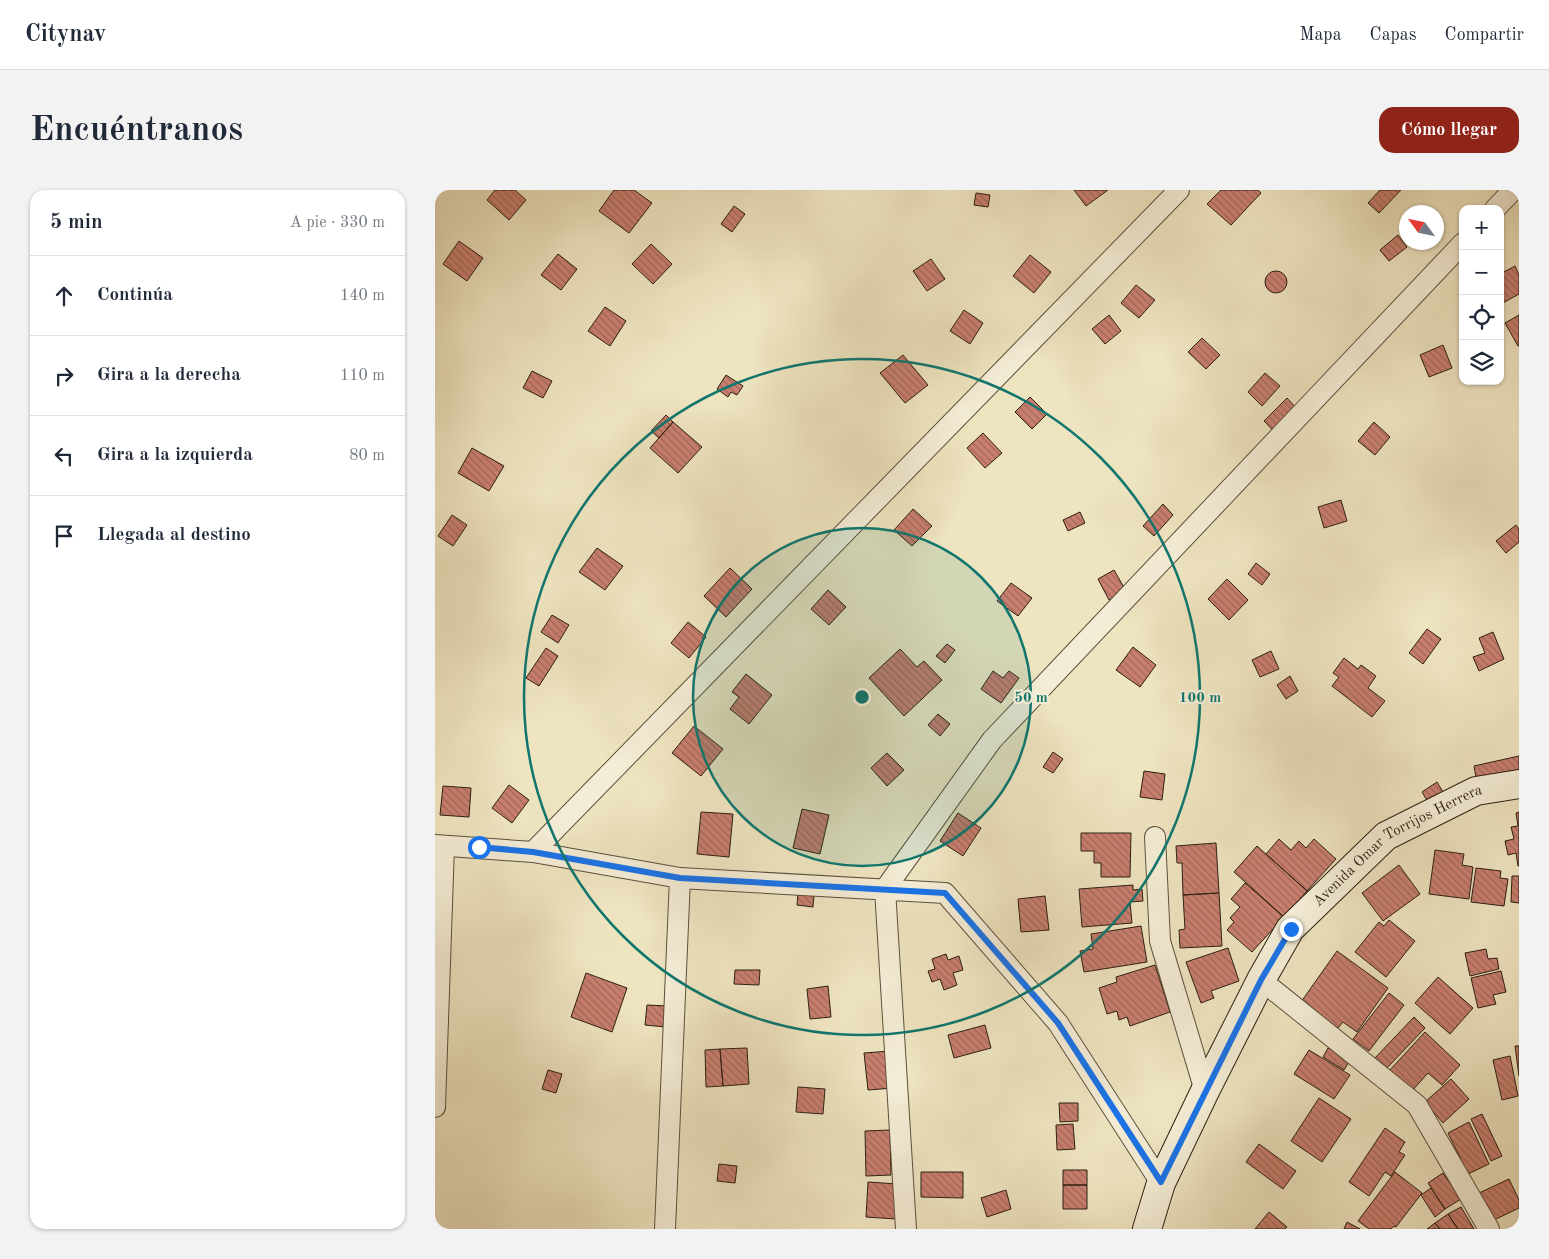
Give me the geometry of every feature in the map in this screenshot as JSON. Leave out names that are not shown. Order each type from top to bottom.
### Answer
[{"type":"street","points":[[533,852],[1179,190]]},
{"type":"street","points":[[1499,205],[1513,190]]},
{"type":"street","points":[[906,1229],[885,890],[992,740],[1459,247]]},
{"type":"street","name":"Avenida Omar Torrijos Herrera","points":[[1147,1229],[1161,1182],[1261,980],[1291,929],[1386,836],[1476,790],[1519,784]]},
{"type":"street","points":[[1155,837],[1160,941],[1205,1091]]},
{"type":"street","points":[[435,1106],[440,846],[533,852],[680,878],[945,893],[1058,1023],[1161,1182]]},
{"type":"street","points":[[665,1229],[680,878]]},
{"type":"street","points":[[1261,980],[1417,1105],[1489,1229]]},
{"type":"building","points":[[495,190],[515,190],[526,200],[509,220],[487,200]]},
{"type":"building","points":[[614,190],[634,190],[652,203],[629,233],[599,211]]},
{"type":"building","points":[[1074,190],[1108,190],[1086,206]]},
{"type":"building","points":[[1221,190],[1258,190],[1261,193],[1231,225],[1207,204]]},
{"type":"building","points":[[1380,190],[1401,190],[1379,213],[1368,203]]},
{"type":"building","points":[[976,193],[990,195],[988,207],[974,205]]},
{"type":"building","points":[[734,206],[745,214],[732,232],[721,224]]},
{"type":"building","points":[[1398,235],[1399,250],[1403,250],[1389,261],[1380,250]]},
{"type":"building","points":[[459,241],[483,258],[467,281],[443,264]]},
{"type":"building","points":[[651,244],[672,264],[653,284],[632,264]]},
{"type":"building","points":[[558,254],[577,269],[561,290],[541,275]]},
{"type":"building","points":[[1030,255],[1051,272],[1034,293],[1013,276]]},
{"type":"building","points":[[931,259],[945,279],[927,291],[913,271]]},
{"type":"building","points":[[1515,266],[1519,275],[1519,294],[1504,302],[1504,295],[1504,272]]},
{"type":"building","points":[[1272,271],[1280,271],[1287,278],[1287,286],[1280,293],[1272,293],[1265,286],[1265,278]]},
{"type":"building","points":[[1136,285],[1155,300],[1139,318],[1121,303]]},
{"type":"building","points":[[605,307],[626,321],[610,346],[588,331]]},
{"type":"building","points":[[964,310],[983,323],[970,344],[950,331]]},
{"type":"building","points":[[1109,315],[1121,331],[1105,344],[1092,329]]},
{"type":"building","points":[[1519,315],[1519,346],[1518,346],[1505,323]]},
{"type":"building","points":[[1202,338],[1220,355],[1206,369],[1188,352]]},
{"type":"building","points":[[1443,345],[1452,368],[1429,377],[1420,355]]},
{"type":"building","points":[[903,355],[928,385],[905,403],[880,373]]},
{"type":"building","points":[[532,371],[552,381],[543,398],[523,388]]},
{"type":"building","points":[[1265,373],[1280,386],[1262,406],[1248,392]]},
{"type":"building","points":[[726,375],[743,386],[737,395],[731,392],[728,397],[717,389]]},
{"type":"building","points":[[1030,397],[1047,414],[1032,429],[1015,412]]},
{"type":"building","points":[[1287,398],[1305,418],[1282,440],[1264,421]]},
{"type":"building","points":[[666,415],[673,422],[659,438],[651,431]]},
{"type":"building","points":[[673,422],[702,447],[678,473],[650,448]]},
{"type":"building","points":[[1374,422],[1390,437],[1375,455],[1358,441]]},
{"type":"building","points":[[983,433],[1002,453],[985,468],[967,448]]},
{"type":"building","points":[[472,448],[504,466],[489,491],[458,473]]},
{"type":"building","points":[[1341,500],[1347,521],[1324,528],[1318,507]]},
{"type":"building","points":[[1163,504],[1173,515],[1154,536],[1143,526]]},
{"type":"building","points":[[913,509],[932,526],[912,546],[894,530]]},
{"type":"building","points":[[1080,512],[1085,523],[1068,531],[1063,520]]},
{"type":"building","points":[[452,515],[467,525],[453,546],[438,536]]},
{"type":"building","points":[[1516,525],[1519,529],[1519,542],[1506,553],[1496,541]]},
{"type":"building","points":[[597,548],[623,566],[605,590],[579,572]]},
{"type":"building","points":[[1256,563],[1270,574],[1262,585],[1248,574]]},
{"type":"building","points":[[730,568],[752,589],[726,617],[704,596]]},
{"type":"building","points":[[1114,570],[1126,591],[1109,600],[1098,579]]},
{"type":"building","points":[[1227,579],[1248,600],[1229,620],[1208,599]]},
{"type":"building","points":[[1011,583],[1032,598],[1018,616],[997,601]]},
{"type":"building","points":[[828,590],[846,607],[829,625],[811,609]]},
{"type":"building","points":[[552,615],[569,625],[558,643],[541,632]]},
{"type":"building","points":[[688,622],[706,637],[689,658],[671,643]]},
{"type":"building","points":[[1427,629],[1441,639],[1423,664],[1409,653]]},
{"type":"building","points":[[1493,632],[1504,659],[1479,671],[1473,657],[1485,653],[1479,638]]},
{"type":"building","points":[[947,644],[955,650],[945,663],[936,656]]},
{"type":"building","points":[[1133,647],[1156,665],[1140,687],[1116,670]]},
{"type":"building","points":[[546,648],[558,656],[539,686],[526,678]]},
{"type":"building","points":[[900,649],[917,667],[924,661],[942,680],[904,716],[869,678]]},
{"type":"building","points":[[1271,651],[1279,669],[1260,677],[1252,660]]},
{"type":"building","points":[[1344,658],[1358,669],[1361,665],[1376,676],[1368,688],[1385,701],[1372,717],[1332,686],[1339,677],[1333,673]]},
{"type":"building","points":[[993,671],[1003,678],[1009,671],[1019,678],[1001,703],[981,689]]},
{"type":"building","points":[[746,674],[772,695],[749,724],[730,709],[739,697],[732,692]]},
{"type":"building","points":[[1290,676],[1298,691],[1286,699],[1277,685]]},
{"type":"building","points":[[938,714],[950,724],[940,736],[928,725]]},
{"type":"building","points":[[694,726],[723,749],[701,776],[672,753]]},
{"type":"building","points":[[1053,752],[1063,759],[1053,773],[1043,767]]},
{"type":"building","points":[[887,753],[904,770],[887,786],[871,768]]},
{"type":"building","points":[[1519,756],[1519,773],[1477,783],[1474,766]]},
{"type":"building","points":[[1144,771],[1165,774],[1162,800],[1140,797]]},
{"type":"building","points":[[1437,782],[1446,797],[1431,807],[1422,792]]},
{"type":"building","points":[[509,785],[529,800],[512,823],[492,808]]},
{"type":"building","points":[[443,786],[471,788],[469,817],[440,815]]},
{"type":"building","points":[[802,809],[829,815],[820,854],[793,848]]},
{"type":"building","points":[[701,812],[733,814],[729,857],[697,854]]},
{"type":"building","points":[[1519,812],[1518,866],[1516,853],[1508,855],[1505,841],[1514,839],[1511,827],[1518,826],[1516,813]]},
{"type":"building","points":[[958,813],[981,828],[963,856],[940,841]]},
{"type":"building","points":[[1081,833],[1131,833],[1130,877],[1101,877],[1101,863],[1094,863],[1094,851],[1081,851]]},
{"type":"building","points":[[1279,839],[1291,850],[1299,841],[1306,848],[1314,839],[1336,859],[1307,891],[1266,854]]},
{"type":"building","points":[[1216,843],[1219,893],[1183,895],[1182,863],[1177,863],[1176,846]]},
{"type":"building","points":[[1257,846],[1307,891],[1284,917],[1234,872]]},
{"type":"building","points":[[1435,850],[1464,854],[1462,865],[1473,867],[1469,899],[1429,894]]},
{"type":"building","points":[[1399,865],[1420,894],[1383,921],[1362,893]]},
{"type":"building","points":[[1476,868],[1501,871],[1500,878],[1508,879],[1504,906],[1471,902]]},
{"type":"building","points":[[1512,876],[1519,876],[1519,903],[1511,902]]},
{"type":"building","points":[[1245,883],[1284,917],[1252,952],[1227,930],[1234,922],[1230,918],[1240,907],[1231,899]]},
{"type":"building","points":[[1133,885],[1133,890],[1142,889],[1143,901],[1130,902],[1132,923],[1082,927],[1079,889]]},
{"type":"building","points":[[798,893],[814,895],[813,907],[797,905]]},
{"type":"building","points":[[1219,893],[1222,946],[1180,948],[1179,930],[1185,929],[1183,895]]},
{"type":"building","points":[[1045,896],[1049,930],[1021,932],[1018,899]]},
{"type":"building","points":[[1389,920],[1415,941],[1386,977],[1355,952],[1379,922],[1384,926]]},
{"type":"building","points":[[1141,926],[1147,962],[1084,972],[1080,951],[1093,949],[1091,934]]},
{"type":"building","points":[[1228,948],[1239,981],[1211,991],[1214,998],[1201,1003],[1186,962]]},
{"type":"building","points":[[1486,949],[1488,959],[1497,958],[1499,969],[1470,976],[1465,953]]},
{"type":"building","points":[[1337,951],[1388,988],[1357,1032],[1343,1022],[1338,1028],[1301,1002]]},
{"type":"building","points":[[946,954],[948,960],[959,956],[963,970],[953,973],[957,985],[944,990],[940,979],[932,982],[928,971],[935,969],[932,959]]},
{"type":"building","points":[[1155,965],[1170,1012],[1130,1026],[1127,1017],[1119,1020],[1117,1011],[1107,1014],[1099,988],[1117,982],[1116,977]]},
{"type":"building","points":[[735,970],[760,970],[759,985],[734,984]]},
{"type":"building","points":[[1501,971],[1506,992],[1493,995],[1496,1004],[1478,1008],[1471,978]]},
{"type":"building","points":[[586,973],[627,988],[612,1032],[571,1017]]},
{"type":"building","points":[[1438,977],[1473,1008],[1450,1034],[1415,1003]]},
{"type":"building","points":[[828,986],[831,1017],[810,1019],[807,989]]},
{"type":"building","points":[[1389,993],[1404,1005],[1369,1051],[1353,1039]]},
{"type":"building","points":[[647,1005],[668,1006],[666,1027],[645,1025]]},
{"type":"building","points":[[1414,1017],[1425,1028],[1387,1068],[1375,1058]]},
{"type":"building","points":[[985,1025],[991,1048],[954,1058],[948,1035]]},
{"type":"building","points":[[1425,1032],[1460,1065],[1442,1085],[1428,1073],[1411,1092],[1389,1071]]},
{"type":"building","points":[[1515,1046],[1519,1046],[1519,1076]]},
{"type":"building","points":[[747,1048],[749,1084],[723,1086],[720,1049]]},
{"type":"building","points":[[1328,1048],[1350,1060],[1344,1070],[1323,1057]]},
{"type":"building","points":[[720,1049],[723,1086],[706,1087],[705,1050]]},
{"type":"building","points":[[1309,1050],[1350,1075],[1334,1099],[1294,1074]]},
{"type":"building","points":[[890,1051],[894,1088],[868,1090],[864,1053]]},
{"type":"building","points":[[1510,1056],[1518,1096],[1502,1100],[1493,1060]]},
{"type":"building","points":[[548,1070],[562,1074],[556,1093],[542,1089]]},
{"type":"building","points":[[1451,1079],[1469,1099],[1443,1123],[1425,1102]]},
{"type":"building","points":[[798,1087],[825,1089],[823,1114],[796,1112]]},
{"type":"building","points":[[1319,1098],[1351,1119],[1322,1162],[1291,1141]]},
{"type":"building","points":[[1059,1103],[1078,1103],[1078,1121],[1060,1122]]},
{"type":"building","points":[[1482,1114],[1502,1156],[1491,1161],[1471,1119]]},
{"type":"building","points":[[1469,1122],[1489,1164],[1468,1174],[1448,1133]]},
{"type":"building","points":[[1073,1124],[1075,1149],[1057,1150],[1056,1125]]},
{"type":"building","points":[[1385,1128],[1405,1142],[1399,1152],[1405,1155],[1391,1176],[1385,1172],[1369,1196],[1349,1182]]},
{"type":"building","points":[[890,1130],[891,1175],[866,1176],[865,1131]]},
{"type":"building","points":[[1259,1144],[1296,1171],[1283,1189],[1246,1162]]},
{"type":"building","points":[[719,1164],[737,1166],[735,1183],[717,1181]]},
{"type":"building","points":[[1063,1170],[1087,1170],[1087,1185],[1063,1185]]},
{"type":"building","points":[[921,1172],[963,1172],[963,1198],[921,1197]]},
{"type":"building","points":[[1395,1172],[1422,1193],[1396,1227],[1394,1226],[1391,1229],[1369,1229],[1358,1221]]},
{"type":"building","points":[[1443,1173],[1461,1199],[1445,1209],[1428,1183]]},
{"type":"building","points":[[1509,1179],[1519,1200],[1519,1208],[1492,1221],[1479,1193]]},
{"type":"building","points":[[868,1182],[898,1184],[896,1219],[866,1217]]},
{"type":"building","points":[[1063,1185],[1087,1185],[1087,1209],[1063,1209]]},
{"type":"building","points":[[1431,1188],[1445,1209],[1435,1217],[1421,1195]]},
{"type":"building","points":[[1006,1190],[1011,1209],[987,1217],[981,1198]]},
{"type":"building","points":[[1461,1207],[1474,1229],[1458,1229],[1448,1214]]},
{"type":"building","points":[[1269,1212],[1287,1227],[1285,1229],[1255,1229]]},
{"type":"building","points":[[1448,1214],[1458,1229],[1440,1229],[1435,1223]]},
{"type":"building","points":[[1347,1222],[1360,1229],[1344,1229]]},
{"type":"building","points":[[1435,1223],[1440,1229],[1427,1229]]},
{"type":"route","points":[[479,847],[533,852],[680,878],[945,893],[1058,1023],[1161,1182],[1261,980],[1291,929]]}]
